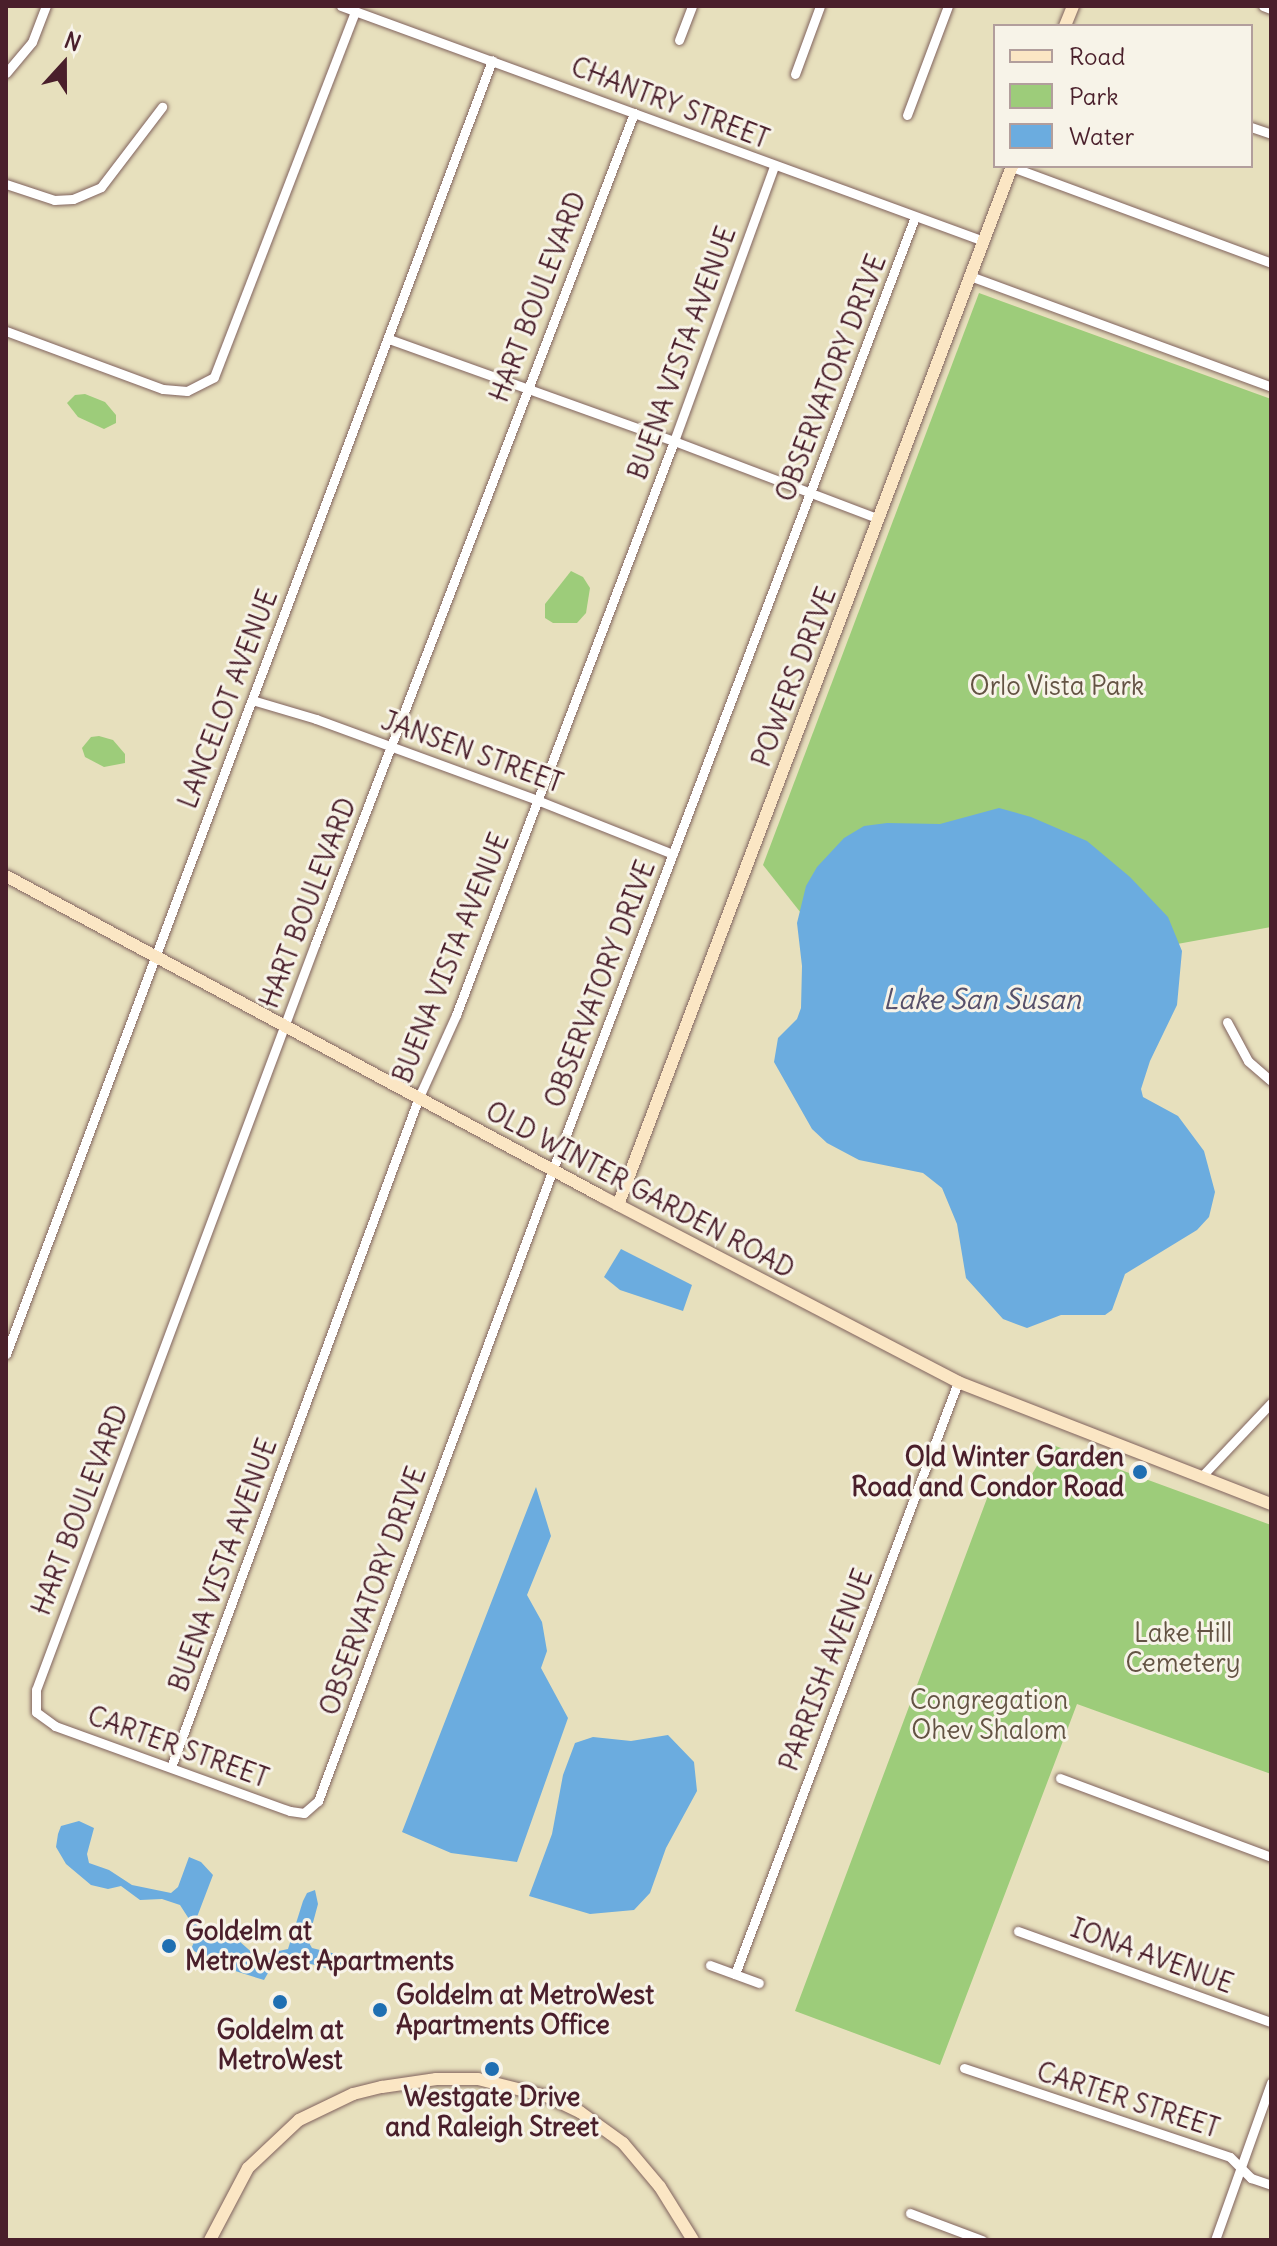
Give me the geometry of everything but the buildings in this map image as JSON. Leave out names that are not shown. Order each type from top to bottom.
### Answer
[{"type":"street","points":[[6,73],[32,42],[46,6]]},
{"type":"street","name":"CHANTRY STREET","points":[[341,6],[984,241]]},
{"type":"street","points":[[679,40],[692,6]]},
{"type":"street","points":[[795,74],[820,6]]},
{"type":"street","points":[[907,115],[948,6]]},
{"type":"street","points":[[1263,6],[1271,9]]},
{"type":"street","points":[[6,331],[163,389],[187,391],[201,387],[214,377],[355,11]]},
{"type":"street","name":"LANCELOT AVENUE","points":[[6,1354],[153,955],[389,339],[492,60]]},
{"type":"street","points":[[6,184],[54,200],[73,199],[101,187],[162,107]]},
{"type":"street","name":"HART BOULEVARD","points":[[36,1712],[36,1690],[527,387],[634,113]]},
{"type":"street","name":"BUENA VISTA AVENUE","points":[[171,1767],[419,1097],[456,1015],[674,441],[774,166]]},
{"type":"street","name":"POWERS DRIVE","points":[[618,1205],[1012,168]]},
{"type":"street","points":[[1015,168],[1271,263]]},
{"type":"street","name":"OBSERVATORY DRIVE","points":[[310,1811],[321,1794],[552,1170],[915,217]]},
{"type":"street","points":[[970,276],[1271,387]]},
{"type":"street","points":[[389,339],[527,387],[877,518]]},
{"type":"street","name":"JANSEN STREET","points":[[252,700],[391,746],[673,854]]},
{"type":"street","name":"OLD WINTER GARDEN ROAD","points":[[6,876],[552,1170],[958,1382],[1271,1504]]},
{"type":"street","points":[[1227,1022],[1248,1061],[1271,1081]]},
{"type":"street","name":"PARRISH AVENUE","points":[[735,1974],[958,1382]]},
{"type":"street","points":[[1201,1477],[1271,1403]]},
{"type":"street","name":"CARTER STREET","points":[[36,1712],[55,1726],[290,1811],[310,1811]]},
{"type":"street","points":[[1060,1778],[1271,1857]]},
{"type":"street","name":"IONA AVENUE","points":[[1018,1931],[1271,2022]]},
{"type":"street","points":[[710,1965],[759,1983]]},
{"type":"street","name":"CARTER STREET","points":[[964,2068],[1230,2157],[1251,2178],[1271,2185]]},
{"type":"street","points":[[210,2240],[248,2168],[299,2120],[353,2094],[436,2079],[478,2079],[549,2097],[580,2112],[623,2143],[660,2187],[693,2240]]},
{"type":"street","points":[[1215,2240],[1271,2083]]},
{"type":"street","points":[[910,2213],[982,2240]]},
{"type":"green space","name":"Orlo Vista Park","points":[[979,293],[1271,399],[1271,927],[1100,958],[827,946],[763,865]]},
{"type":"green space","points":[[85,394],[105,402],[116,415],[116,423],[104,429],[78,417],[67,403],[75,395]]},
{"type":"green space","points":[[571,571],[583,577],[590,588],[586,613],[577,623],[553,623],[545,618],[545,604]]},
{"type":"green space","points":[[91,737],[113,740],[125,754],[125,763],[104,767],[85,757],[82,748]]},
{"type":"green space","name":"Congregation Ohev Shalom","points":[[1050,1444],[1271,1525],[1271,1774],[1077,1704],[940,2065],[795,2011],[989,1493],[1019,1496]]},
{"type":"water","name":"Lake San Susan","points":[[999,808],[1031,817],[1087,841],[1130,877],[1168,917],[1182,951],[1177,1005],[1150,1061],[1141,1089],[1143,1097],[1178,1116],[1204,1151],[1215,1192],[1209,1217],[1197,1230],[1125,1274],[1112,1310],[1105,1315],[1061,1315],[1027,1328],[1003,1319],[966,1278],[957,1224],[942,1188],[923,1173],[859,1160],[827,1143],[812,1129],[774,1062],[778,1038],[797,1019],[801,1008],[802,966],[797,923],[806,886],[817,867],[844,838],[864,826],[940,824]]},
{"type":"water","points":[[621,1249],[692,1285],[683,1311],[620,1290],[604,1277]]},
{"type":"water","points":[[536,1487],[551,1536],[527,1595],[542,1622],[547,1651],[541,1668],[568,1718],[517,1862],[451,1853],[402,1832]]},
{"type":"water","points":[[668,1735],[694,1762],[697,1791],[666,1848],[650,1893],[634,1910],[590,1914],[529,1896],[552,1834],[563,1775],[575,1743],[593,1737],[631,1741]]},
{"type":"water","points":[[79,1821],[94,1828],[87,1854],[89,1863],[109,1870],[132,1885],[171,1893],[178,1887],[189,1857],[201,1862],[213,1875],[197,1917],[205,1933],[239,1941],[256,1956],[288,1949],[303,1901],[307,1893],[315,1890],[318,1904],[308,1941],[312,1948],[340,1955],[347,1961],[346,1969],[337,1971],[285,1957],[275,1961],[264,1980],[216,1965],[191,1949],[198,1933],[180,1905],[162,1899],[140,1900],[121,1886],[108,1889],[91,1885],[66,1864],[56,1847],[58,1834],[61,1826]]},
{"type":"place","name":"Old Winter Garden Road and Condor Road","points":[[1140,1472]]},
{"type":"place","name":"Goldelm at MetroWest Apartments","points":[[169,1946]]},
{"type":"place","name":"Goldelm at MetroWest","points":[[280,2002]]},
{"type":"place","name":"Goldelm at MetroWest Apartments Office","points":[[380,2010]]},
{"type":"place","name":"Westgate Drive and Raleigh Street","points":[[492,2069]]},
{"type":"park label","name":"Lake Hill Cemetery","points":[[1183,1648]]}]
